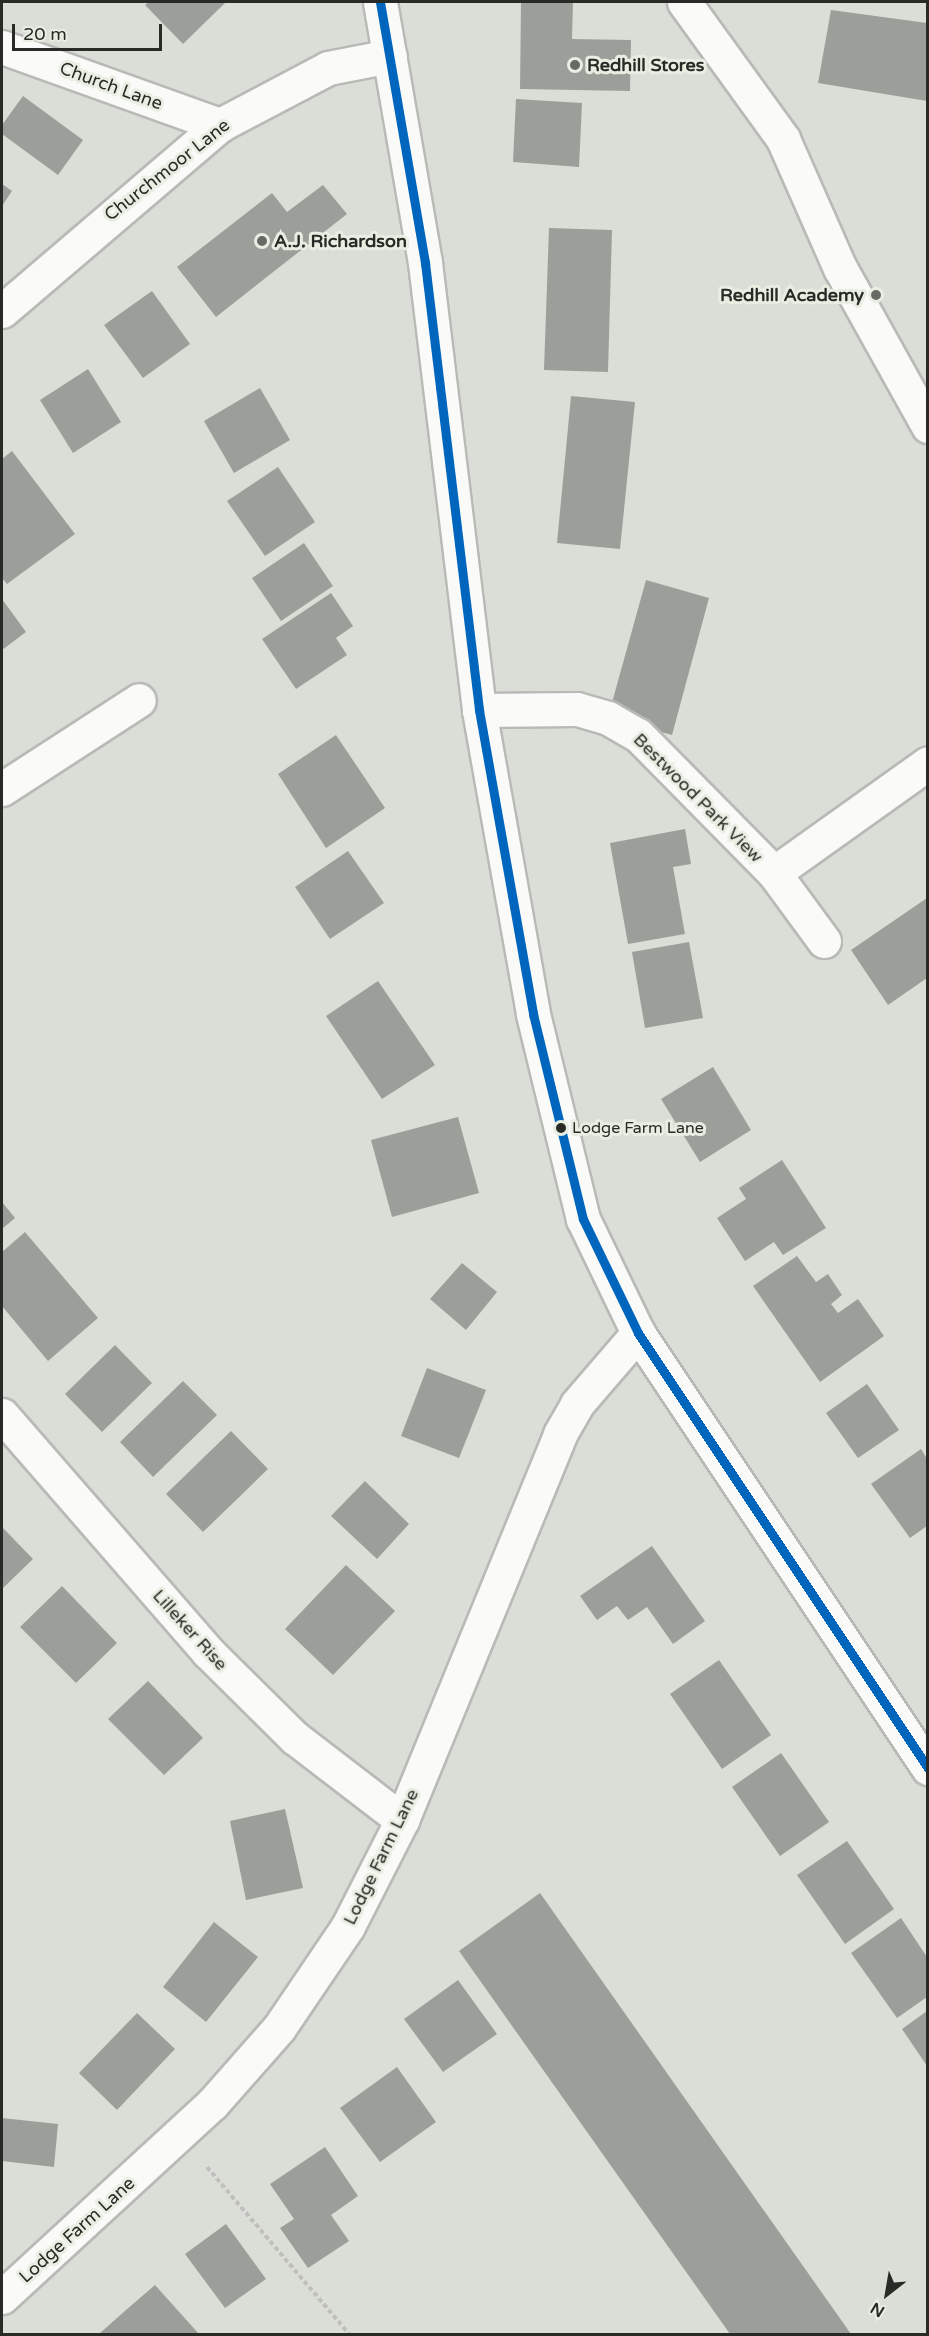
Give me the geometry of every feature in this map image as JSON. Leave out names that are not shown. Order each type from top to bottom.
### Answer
[{"type":"street","points":[[380,2],[425,263],[479,710],[533,1014],[567,1161],[583,1219],[638,1333],[927,1768]]},
{"type":"street","points":[[684,2],[783,139],[840,268],[927,426]]},
{"type":"street","name":"Church Lane","points":[[2,47],[220,125]]},
{"type":"street","name":"Churchmoor Lane","points":[[2,311],[220,125],[328,68],[390,56]]},
{"type":"street","points":[[2,789],[139,700]]},
{"type":"street","name":"Bestwood Park View","points":[[479,710],[577,709],[608,718],[638,735],[774,873],[824,941]]},
{"type":"street","name":"Bestwood Park View","points":[[774,873],[927,763]]},
{"type":"street","name":"Lodge Farm Lane","points":[[2,2297],[179,2138],[279,2028],[348,1926],[402,1820],[560,1434],[576,1404],[638,1333]]},
{"type":"street","name":"Lilleker Rise","points":[[2,1415],[208,1652],[295,1738],[402,1820]]},
{"type":"path","points":[[179,2138],[349,2334]]},
{"type":"building","points":[[149,2],[226,2],[183,44],[145,5]]},
{"type":"building","name":"Redhill Stores","points":[[521,2],[573,2],[572,39],[631,40],[630,91],[520,89]]},
{"type":"building","points":[[831,10],[927,23],[927,101],[818,83]]},
{"type":"building","points":[[23,96],[83,140],[58,175],[2,134],[2,125]]},
{"type":"building","points":[[516,99],[582,103],[579,167],[513,162]]},
{"type":"building","points":[[2,184],[12,191],[2,206]]},
{"type":"building","name":"A.J. Richardson","points":[[323,185],[347,214],[216,317],[177,267],[272,193],[287,212]]},
{"type":"building","points":[[549,228],[612,230],[608,372],[544,370]]},
{"type":"building","points":[[152,291],[190,344],[143,378],[104,325]]},
{"type":"building","points":[[88,369],[121,422],[73,453],[40,400]]},
{"type":"building","points":[[260,388],[290,440],[234,473],[204,421]]},
{"type":"building","points":[[571,396],[635,402],[620,549],[557,543]]},
{"type":"building","points":[[12,451],[75,534],[7,584],[2,578],[2,459]]},
{"type":"building","points":[[278,467],[315,522],[265,556],[227,501]]},
{"type":"building","points":[[304,543],[333,586],[281,621],[252,578]]},
{"type":"building","points":[[646,580],[709,598],[672,735],[608,717]]},
{"type":"building","points":[[331,593],[353,626],[336,638],[347,655],[296,689],[262,639]]},
{"type":"building","points":[[2,599],[26,632],[2,650]]},
{"type":"building","points":[[336,735],[385,808],[326,848],[278,774]]},
{"type":"building","points":[[685,829],[691,864],[673,867],[685,934],[628,944],[610,843]]},
{"type":"building","points":[[348,851],[384,903],[330,939],[295,887]]},
{"type":"building","points":[[927,898],[927,978],[888,1005],[851,950]]},
{"type":"building","points":[[689,942],[703,1018],[645,1028],[632,952]]},
{"type":"building","points":[[378,981],[435,1065],[382,1099],[326,1016]]},
{"type":"building","points":[[713,1067],[751,1130],[700,1162],[661,1099]]},
{"type":"building","points":[[458,1117],[479,1193],[392,1217],[371,1140]]},
{"type":"building","points":[[782,1160],[826,1228],[783,1255],[774,1242],[745,1261],[717,1218],[746,1199],[739,1188]]},
{"type":"building","points":[[2,1202],[15,1218],[2,1229]]},
{"type":"building","points":[[25,1232],[98,1318],[48,1361],[2,1306],[2,1252]]},
{"type":"building","points":[[797,1256],[816,1282],[828,1274],[842,1295],[831,1304],[838,1313],[858,1299],[884,1336],[820,1382],[753,1286]]},
{"type":"building","points":[[462,1263],[497,1292],[466,1330],[430,1299]]},
{"type":"building","points":[[115,1345],[152,1383],[102,1432],[65,1394]]},
{"type":"building","points":[[427,1368],[486,1390],[459,1458],[401,1436]]},
{"type":"building","points":[[183,1381],[217,1415],[153,1477],[120,1442]]},
{"type":"building","points":[[867,1384],[899,1430],[858,1458],[826,1413]]},
{"type":"building","points":[[231,1431],[268,1469],[203,1532],[166,1494]]},
{"type":"building","points":[[921,1449],[927,1459],[927,1526],[910,1538],[871,1484]]},
{"type":"building","points":[[365,1481],[409,1524],[377,1559],[331,1516]]},
{"type":"building","points":[[2,1527],[33,1559],[2,1589]]},
{"type":"building","points":[[652,1546],[705,1621],[673,1644],[647,1607],[628,1620],[617,1606],[597,1620],[580,1596]]},
{"type":"building","points":[[346,1565],[395,1611],[333,1675],[285,1629]]},
{"type":"building","points":[[62,1586],[117,1643],[76,1683],[20,1627]]},
{"type":"building","points":[[719,1660],[771,1735],[722,1769],[670,1694]]},
{"type":"building","points":[[148,1681],[203,1738],[164,1775],[108,1719]]},
{"type":"building","points":[[781,1753],[829,1822],[780,1856],[732,1787]]},
{"type":"building","points":[[285,1809],[303,1888],[246,1900],[230,1821]]},
{"type":"building","points":[[847,1841],[894,1909],[845,1944],[797,1875]]},
{"type":"building","points":[[540,1893],[851,2334],[730,2334],[459,1951]]},
{"type":"building","points":[[901,1918],[927,1957],[927,1997],[897,2018],[851,1953]]},
{"type":"building","points":[[214,1922],[258,1957],[206,2022],[163,1987]]},
{"type":"building","points":[[458,1980],[497,2034],[443,2072],[404,2019]]},
{"type":"building","points":[[927,2011],[927,2066],[902,2029]]},
{"type":"building","points":[[137,2013],[175,2049],[117,2110],[79,2073]]},
{"type":"building","points":[[397,2067],[436,2122],[380,2162],[340,2108]]},
{"type":"building","points":[[2,2118],[58,2124],[54,2167],[2,2161]]},
{"type":"building","points":[[325,2147],[358,2196],[331,2215],[349,2241],[308,2268],[280,2228],[294,2219],[270,2184]]},
{"type":"building","points":[[226,2224],[266,2279],[225,2308],[185,2254]]},
{"type":"building","points":[[155,2285],[199,2334],[99,2334],[126,2310]]},
{"type":"transit line","points":[[380,2],[425,263],[479,710],[533,1014],[583,1219],[638,1333],[928,1768]]},
{"type":"place","name":"Redhill Stores","points":[[575,65]]},
{"type":"place","name":"A.J. Richardson","points":[[262,241]]},
{"type":"place","name":"Redhill Academy","points":[[876,295]]},
{"type":"place","name":"Lodge Farm Lane","points":[[561,1128]]}]
